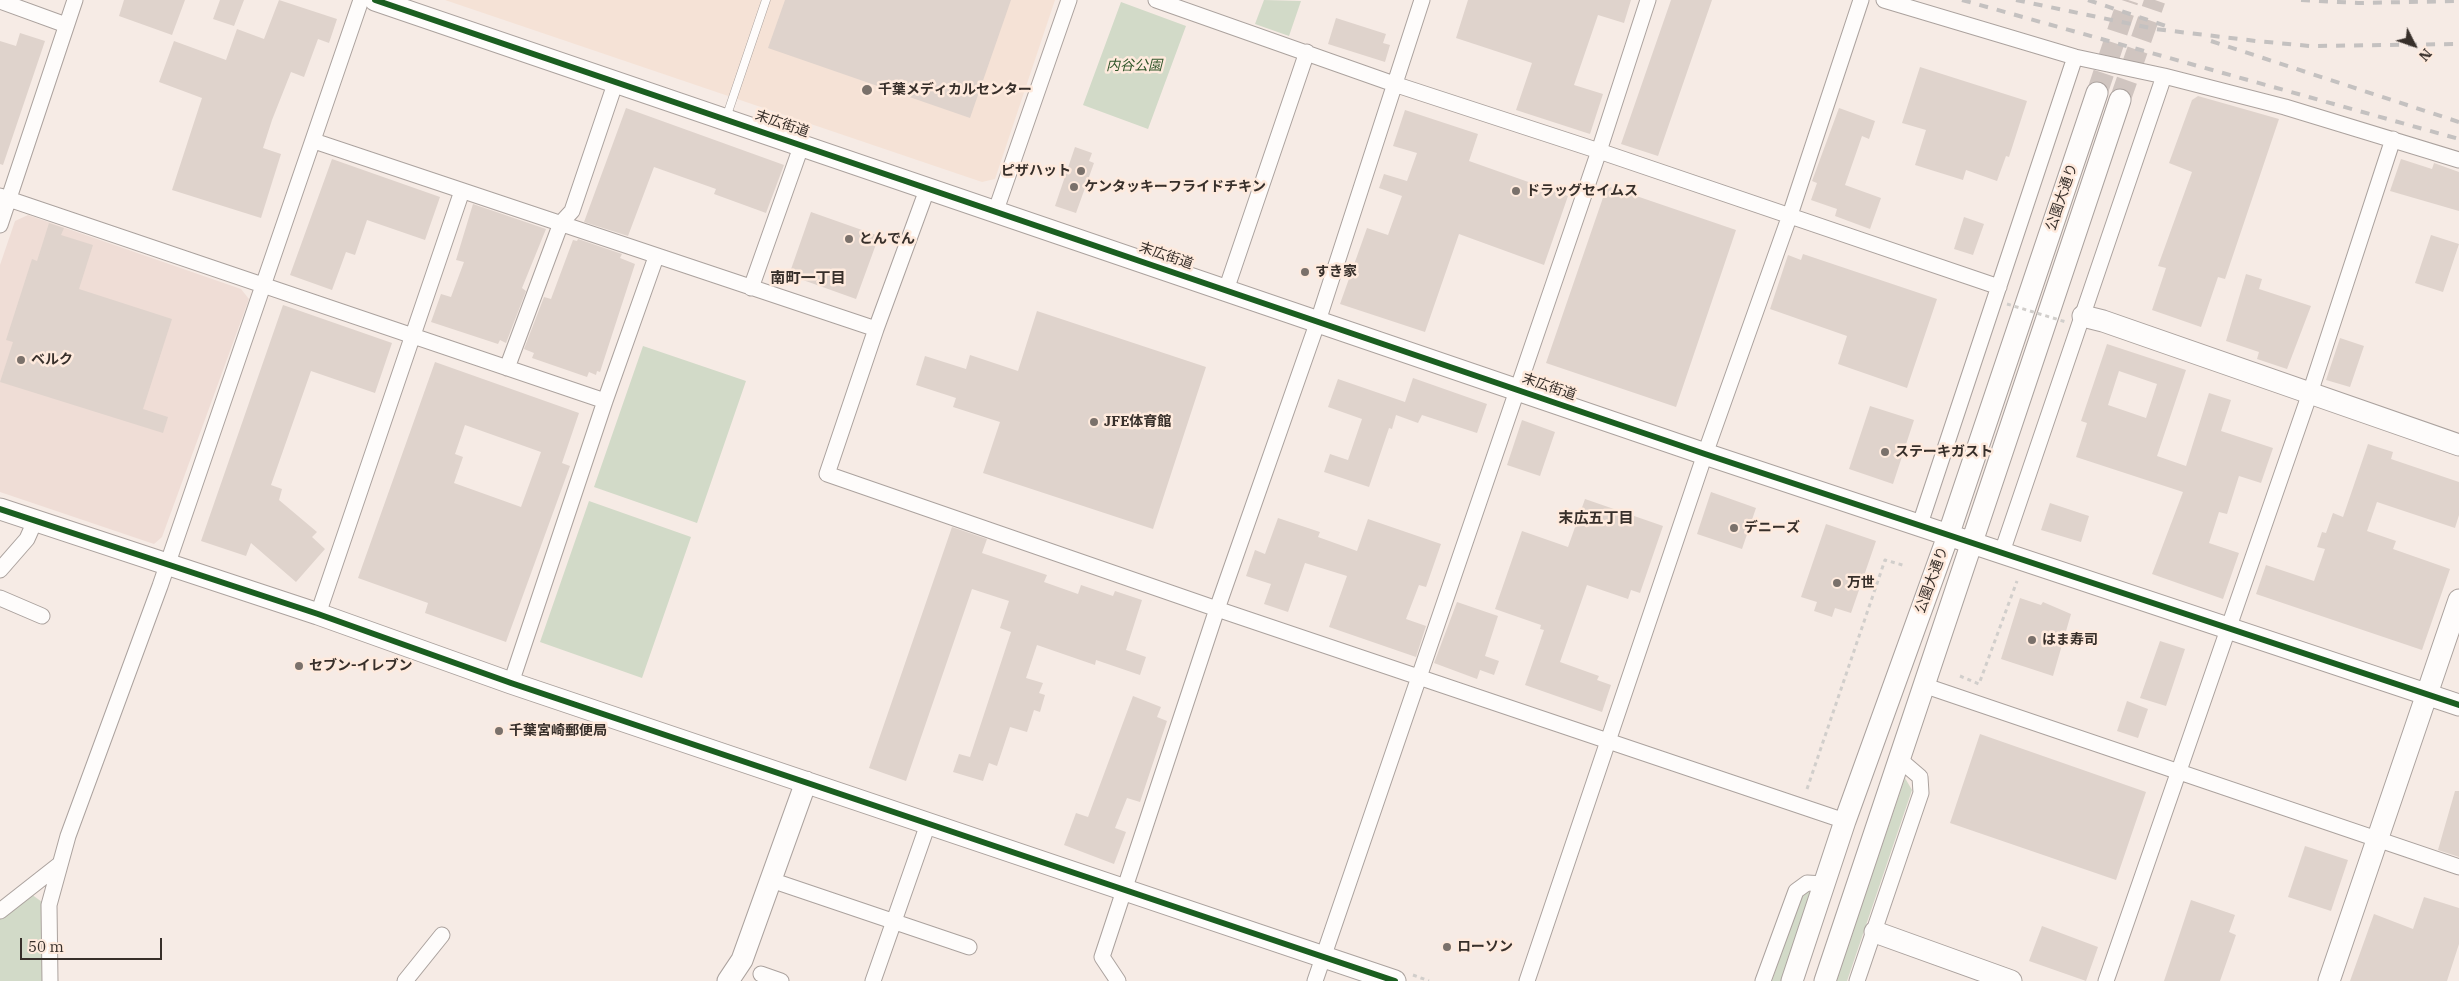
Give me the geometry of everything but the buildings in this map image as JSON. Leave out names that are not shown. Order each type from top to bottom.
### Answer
[{"type":"street","points":[[0,225],[4,197],[75,0]]},
{"type":"street","points":[[50,981],[49,905],[68,836],[168,565],[361,0]]},
{"type":"street","name":"末広街道","points":[[375,0],[996,210],[1705,454],[1949,533],[2459,706]]},
{"type":"street","points":[[996,210],[1069,0]]},
{"type":"street","points":[[1156,0],[1394,84],[1999,286]]},
{"type":"street","points":[[1118,981],[1102,957],[1217,608],[1318,321],[1422,0]]},
{"type":"street","points":[[1315,981],[1599,151],[1648,0]]},
{"type":"street","points":[[1527,981],[1705,454],[1790,215],[1861,0]]},
{"type":"street","points":[[1884,0],[2075,57],[2164,76],[2285,107],[2459,160]]},
{"type":"street","points":[[0,1],[66,26]]},
{"type":"street","points":[[1226,290],[1307,52]]},
{"type":"street","points":[[1920,524],[2075,57]]},
{"type":"street","points":[[2002,552],[2074,319],[2164,76]]},
{"type":"street","points":[[507,368],[561,223],[572,211],[616,81]]},
{"type":"street","name":"公園大通り","points":[[1792,981],[1846,821],[1949,533],[2097,92]]},
{"type":"street","name":"公園大通り","points":[[1825,981],[2120,100]]},
{"type":"street","points":[[2106,981],[2227,627],[2310,393],[2394,139]]},
{"type":"street","points":[[314,141],[462,192],[561,223],[656,257],[876,329]]},
{"type":"street","points":[[751,288],[802,144]]},
{"type":"street","points":[[928,187],[876,329],[827,474],[1846,821]]},
{"type":"street","points":[[318,614],[462,192]]},
{"type":"street","points":[[4,197],[605,401]]},
{"type":"street","points":[[511,683],[605,401],[656,257]]},
{"type":"street","points":[[2074,319],[2102,321],[2459,444]]},
{"type":"street","points":[[0,509],[318,614],[511,683],[1394,981]]},
{"type":"street","points":[[0,570],[27,539],[35,521]]},
{"type":"street","points":[[0,598],[42,616]]},
{"type":"street","points":[[2328,981],[2459,600]]},
{"type":"street","points":[[1924,685],[2459,867]]},
{"type":"street","points":[[1857,981],[1921,793],[1920,777],[1899,759]]},
{"type":"street","points":[[728,981],[742,960],[806,782]]},
{"type":"street","points":[[873,981],[928,824]]},
{"type":"street","points":[[0,911],[60,864]]},
{"type":"street","points":[[771,880],[969,947]]},
{"type":"street","points":[[1763,981],[1796,891],[1807,883],[1824,884]]},
{"type":"street","points":[[1874,932],[2011,981]]},
{"type":"street","points":[[405,981],[442,935]]},
{"type":"street","points":[[761,974],[780,981]]},
{"type":"lane","points":[[726,118],[766,0]]},
{"type":"path","points":[[2006,304],[2074,319]]},
{"type":"path","points":[[1807,789],[1885,560],[1906,566]]},
{"type":"path","points":[[1960,676],[1979,684],[2017,581]]},
{"type":"shaded area","name":"千葉メディカルセンター","points":[[445,0],[1055,0],[995,179],[982,182]]},
{"type":"shaded area","points":[[28,215],[241,289],[249,299],[162,537],[154,544],[0,492],[0,265],[15,221]]},
{"type":"green space","points":[[1264,0],[1301,1],[1289,36],[1255,24]]},
{"type":"green space","name":"内谷公園","points":[[1121,2],[1186,26],[1148,129],[1083,105]]},
{"type":"green space","points":[[643,346],[746,381],[697,523],[594,487]]},
{"type":"green space","points":[[589,501],[691,537],[642,678],[540,642]]},
{"type":"green space","points":[[1905,778],[1912,790],[1847,981],[1836,981]]},
{"type":"green space","points":[[1812,891],[1782,981],[1772,981],[1801,894]]},
{"type":"green space","points":[[31,894],[42,902],[47,981],[0,981],[0,918]]},
{"type":"tunnel","points":[[2097,93],[2128,0]]},
{"type":"tunnel","points":[[2120,100],[2155,0]]},
{"type":"railway","points":[[1962,0],[2459,139]]},
{"type":"railway","points":[[2016,0],[2155,29],[2256,41],[2310,46],[2459,44]]},
{"type":"railway","points":[[2088,0],[2166,26]]},
{"type":"railway","points":[[2301,0],[2358,3],[2459,1]]},
{"type":"railway","points":[[2211,41],[2459,122]]},
{"type":"cycle path","points":[[375,0],[1705,454],[2459,705]]},
{"type":"cycle path","points":[[0,509],[318,614],[511,683],[1395,981]]},
{"type":"place","name":"千葉メディカルセンター","points":[[867,90]]},
{"type":"place","name":"ピザハット","points":[[1081,171]]},
{"type":"place","name":"ケンタッキーフライドチキン","points":[[1074,187]]},
{"type":"place","name":"ドラッグセイムス","points":[[1516,191]]},
{"type":"place","name":"とんでん","points":[[849,239]]},
{"type":"place","name":"すき家","points":[[1305,272]]},
{"type":"place","name":"ベルク","points":[[21,360]]},
{"type":"place","name":"JFE体育館","points":[[1094,422]]},
{"type":"place","name":"ステーキガスト","points":[[1885,452]]},
{"type":"place","name":"デニーズ","points":[[1734,528]]},
{"type":"place","name":"万世","points":[[1837,583]]},
{"type":"place","name":"はま寿司","points":[[2032,640]]},
{"type":"place","name":"セブン-イレブン","points":[[299,666]]},
{"type":"place","name":"千葉宮崎郵便局","points":[[499,731]]},
{"type":"place","name":"ローソン","points":[[1447,947]]},
{"type":"district","name":"南町一丁目","points":[[808,279]]},
{"type":"district","name":"末広五丁目","points":[[1596,519]]}]
